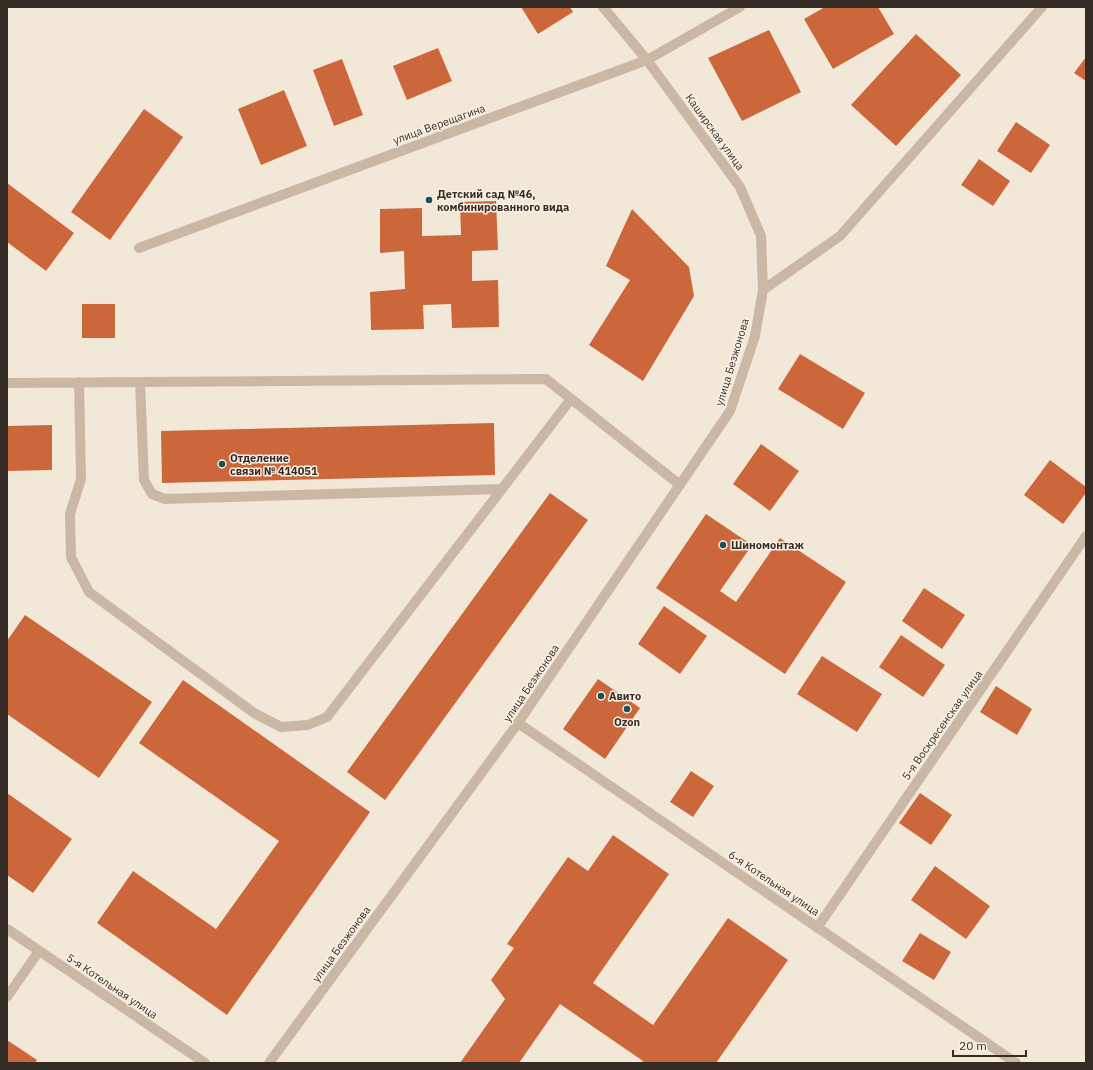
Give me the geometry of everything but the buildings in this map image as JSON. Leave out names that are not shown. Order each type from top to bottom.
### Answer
[{"type":"street","name":"Каширская улица","points":[[603,7],[647,60],[740,187],[761,236],[763,290]]},
{"type":"street","name":"улица Верещагина","points":[[139,248],[647,60],[740,7]]},
{"type":"street","points":[[763,290],[840,236],[1042,7]]},
{"type":"street","name":"улица Безжонова","points":[[269,1063],[518,723],[730,411],[755,336],[763,290]]},
{"type":"street","points":[[7,383],[546,379],[680,485]]},
{"type":"street","points":[[79,382],[81,479],[70,514],[71,557],[89,592],[254,713],[281,727],[308,725],[327,717],[571,399]]},
{"type":"street","points":[[140,382],[144,480],[152,494],[164,499],[502,489]]},
{"type":"street","name":"5-я Воскресенская улица","points":[[817,928],[1086,536]]},
{"type":"street","name":"6-я Котельная улица","points":[[518,723],[1016,1063]]},
{"type":"street","name":"5-я Котельная улица","points":[[7,929],[205,1063]]},
{"type":"street","points":[[7,997],[39,951]]},
{"type":"place","name":"Детский сад №46, комбинированного вида","points":[[429,200]]},
{"type":"place","name":"Отделение связи № 414051","points":[[222,464]]},
{"type":"place","name":"Шиномонтаж","points":[[723,545]]},
{"type":"place","name":"Авито","points":[[601,696]]},
{"type":"place","name":"Ozon","points":[[627,709]]}]
